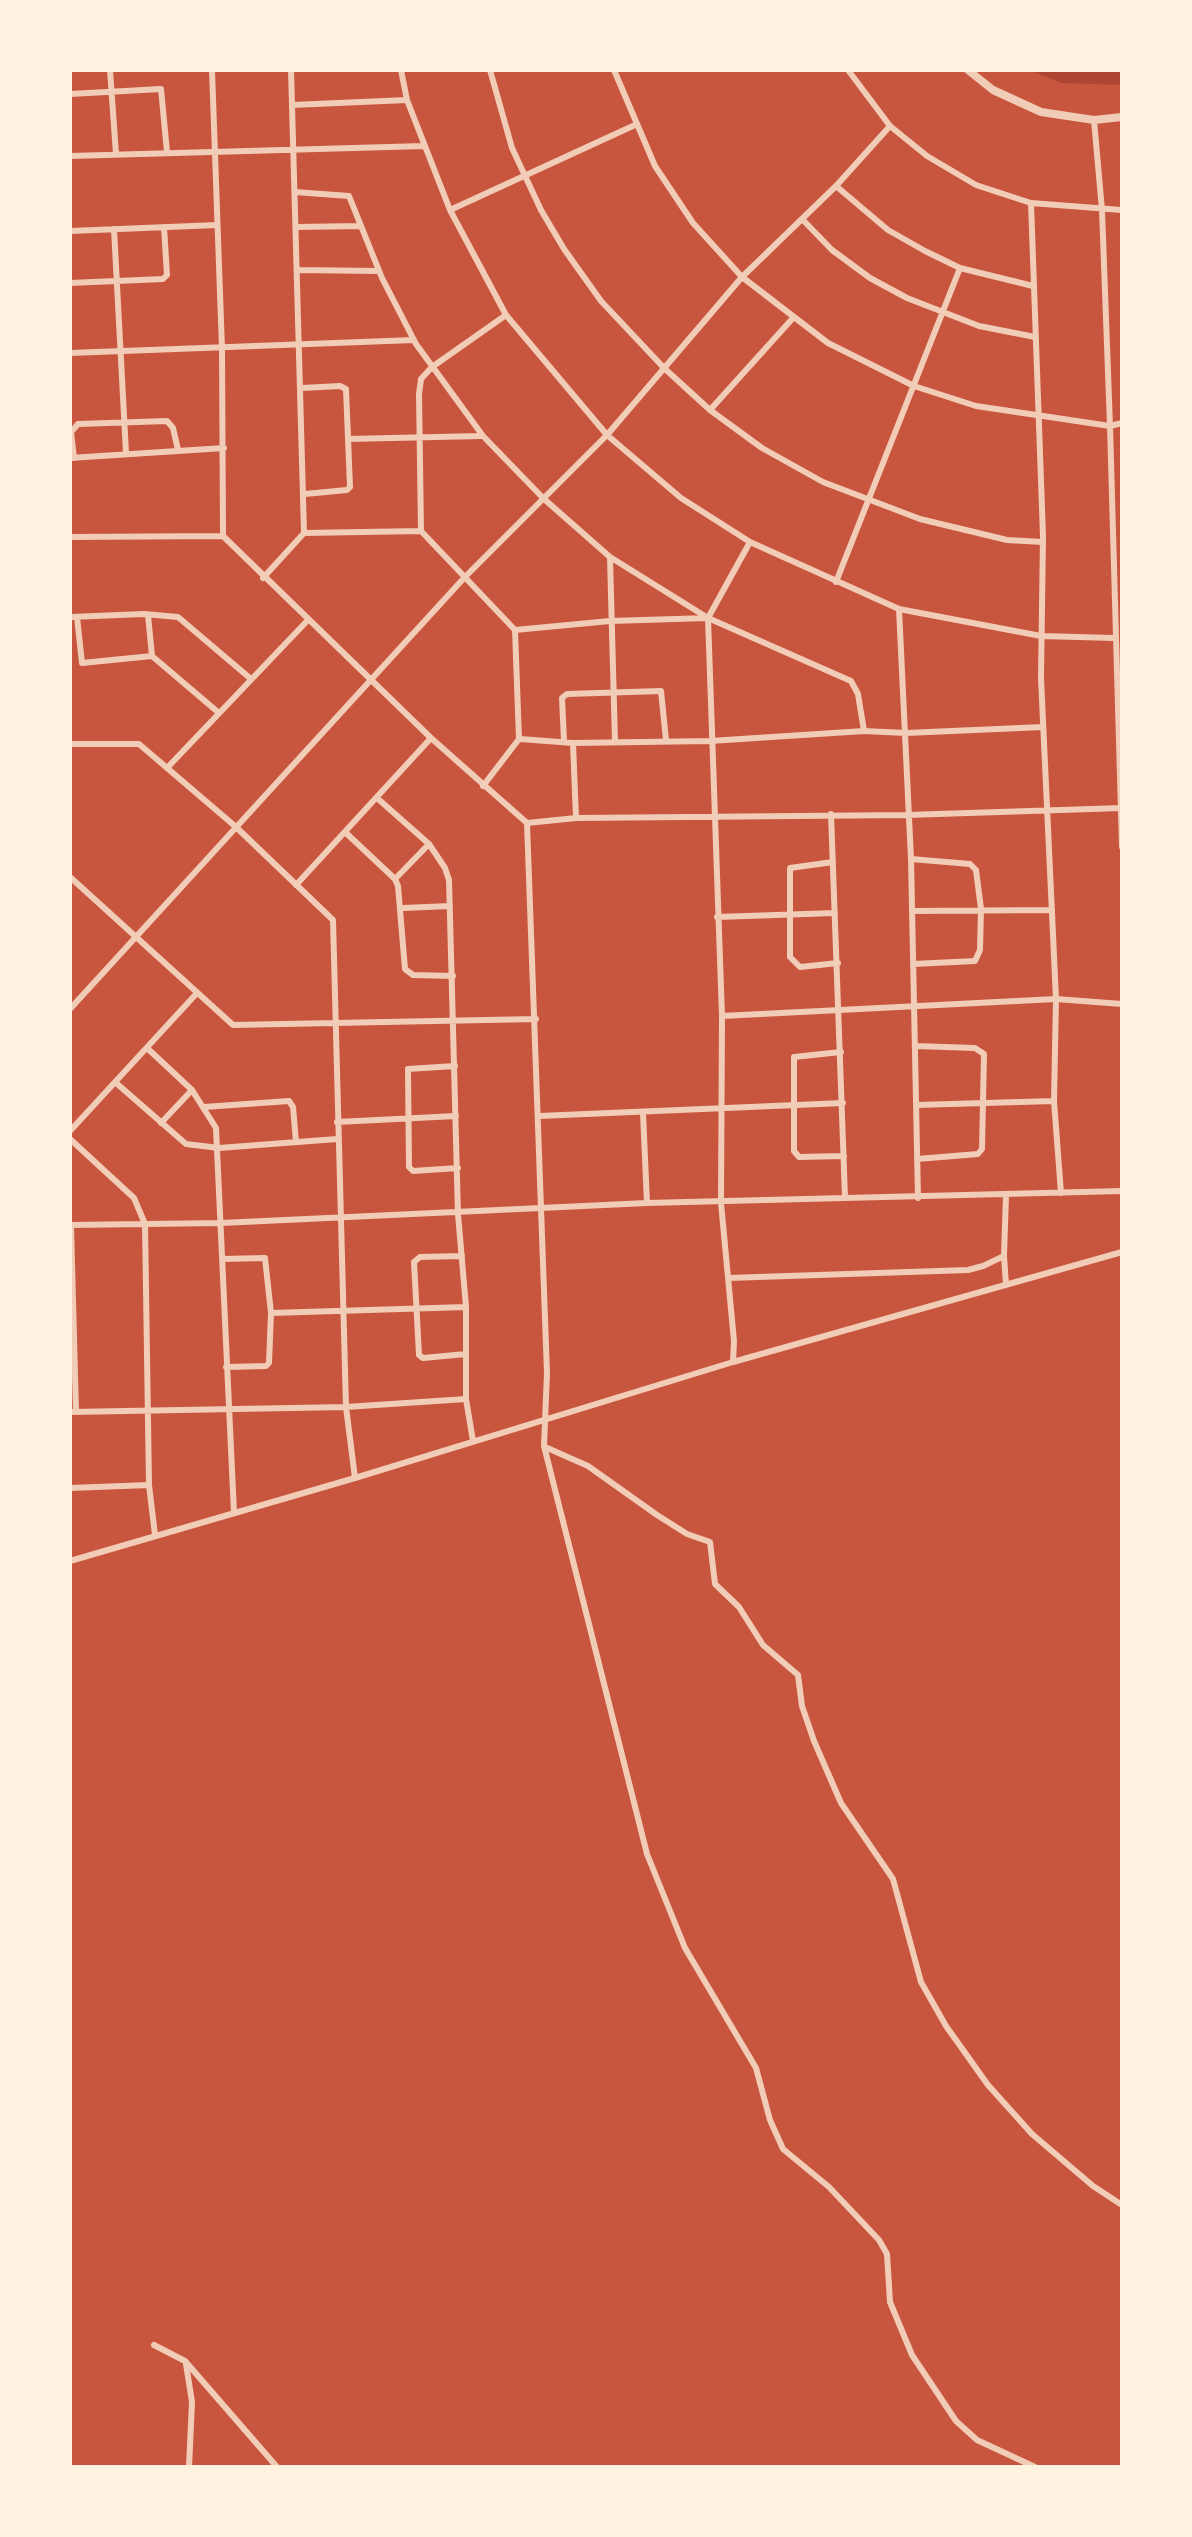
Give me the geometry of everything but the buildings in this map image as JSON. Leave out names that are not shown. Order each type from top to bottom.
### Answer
[{"type":"street","points":[[110,70],[116,154]]},
{"type":"street","points":[[212,70],[222,349],[223,536],[431,738],[527,823],[576,818],[908,816],[1121,808]]},
{"type":"street","points":[[263,578],[304,533],[291,70]]},
{"type":"street","points":[[400,70],[406,100],[450,210],[506,315],[607,435],[681,498],[750,542],[900,610],[1041,636],[1114,638]]},
{"type":"street","points":[[490,70],[503,124],[526,176],[549,224],[589,286],[664,368],[710,410],[762,448],[823,482],[962,530],[1007,540],[1043,542]]},
{"type":"street","points":[[614,70],[655,166],[693,222],[742,277],[828,343],[914,386],[976,406],[1110,426],[1122,423]]},
{"type":"street","points":[[848,70],[890,126],[927,156],[976,184],[1030,203],[1122,210]]},
{"type":"street","points":[[968,70],[993,90],[1041,112],[1094,120],[1122,116]]},
{"type":"street","points":[[70,94],[160,88],[167,152]]},
{"type":"street","points":[[292,106],[406,100]]},
{"type":"street","points":[[1094,120],[1102,210],[1122,847]]},
{"type":"street","points":[[450,210],[635,125]]},
{"type":"street","points":[[70,1009],[464,578],[607,435],[742,277],[836,186],[890,126]]},
{"type":"street","points":[[70,156],[424,146]]},
{"type":"street","points":[[836,186],[888,230],[960,268],[1034,286]]},
{"type":"street","points":[[295,192],[347,194],[414,340],[483,436],[544,499],[610,556],[708,618],[851,682],[858,694],[864,731]]},
{"type":"street","points":[[1030,203],[1040,417],[1043,727],[1056,999],[1054,1101],[1061,1193]]},
{"type":"street","points":[[802,220],[832,250],[870,278],[979,326],[1035,337]]},
{"type":"street","points":[[70,231],[218,226]]},
{"type":"street","points":[[296,227],[360,226]]},
{"type":"street","points":[[70,283],[166,277],[164,228]]},
{"type":"street","points":[[114,230],[126,453]]},
{"type":"street","points":[[836,582],[960,268]]},
{"type":"street","points":[[298,270],[379,270]]},
{"type":"street","points":[[483,786],[520,739],[515,630],[421,531],[420,383],[432,366],[506,315]]},
{"type":"street","points":[[710,410],[793,317]]},
{"type":"street","points":[[70,353],[414,340]]},
{"type":"street","points":[[302,388],[344,388],[350,489],[305,494]]},
{"type":"street","points":[[178,450],[168,421],[125,420],[75,426],[71,432],[72,458],[224,448]]},
{"type":"street","points":[[348,440],[483,436]]},
{"type":"street","points":[[304,533],[421,531]]},
{"type":"street","points":[[70,537],[223,536]]},
{"type":"street","points":[[733,1362],[721,1203],[722,1016],[708,618],[750,542]]},
{"type":"street","points":[[610,556],[615,742]]},
{"type":"street","points":[[900,610],[911,859],[918,1198]]},
{"type":"street","points":[[148,615],[152,656],[219,713]]},
{"type":"street","points":[[152,656],[84,664],[80,660],[74,617],[178,617],[251,679]]},
{"type":"street","points":[[515,630],[610,621],[708,618]]},
{"type":"street","points":[[167,768],[308,620]]},
{"type":"street","points":[[564,742],[564,696],[614,692],[662,692],[666,740]]},
{"type":"street","points":[[520,739],[574,743],[710,742],[864,731],[1043,727]]},
{"type":"street","points":[[296,885],[431,738]]},
{"type":"street","points":[[70,744],[135,742],[236,828],[333,920],[346,1407],[355,1478]]},
{"type":"street","points":[[574,743],[576,818]]},
{"type":"street","points":[[376,798],[428,844],[445,868],[453,976],[466,1398],[473,1441]]},
{"type":"street","points":[[831,814],[845,1197]]},
{"type":"street","points":[[527,823],[548,1373],[544,1446],[647,1854],[686,1948],[756,2068],[777,2139],[879,2240],[887,2254],[890,2302],[912,2356],[956,2421],[976,2440],[1034,2467]]},
{"type":"street","points":[[346,832],[395,879],[403,908],[405,970],[413,975],[453,976]]},
{"type":"street","points":[[395,879],[428,844]]},
{"type":"street","points":[[911,859],[970,864],[976,870],[981,908],[980,950],[974,961],[913,964]]},
{"type":"street","points":[[833,862],[790,868],[789,914],[794,963],[838,963]]},
{"type":"street","points":[[70,877],[233,1025],[536,1019]]},
{"type":"street","points":[[403,908],[450,906]]},
{"type":"street","points":[[912,910],[1052,910]]},
{"type":"street","points":[[716,917],[836,913]]},
{"type":"street","points":[[155,1535],[149,1485],[145,1224],[134,1198],[70,1135],[197,993]]},
{"type":"street","points":[[722,1016],[1056,999],[1122,1004]]},
{"type":"street","points":[[915,1046],[980,1050],[984,1054],[984,1145],[978,1154],[917,1159]]},
{"type":"street","points":[[148,1048],[192,1090],[215,1125],[234,1513]]},
{"type":"street","points":[[841,1052],[794,1057],[796,1155],[844,1156]]},
{"type":"street","points":[[455,1066],[409,1068],[411,1170],[458,1168]]},
{"type":"street","points":[[115,1082],[186,1144],[219,1148],[338,1139]]},
{"type":"street","points":[[161,1123],[192,1090]]},
{"type":"street","points":[[204,1108],[289,1101],[296,1142]]},
{"type":"street","points":[[915,1105],[1054,1101]]},
{"type":"street","points":[[539,1116],[842,1104]]},
{"type":"street","points":[[643,1112],[647,1204]]},
{"type":"street","points":[[337,1122],[456,1116]]},
{"type":"street","points":[[466,1398],[346,1407],[73,1412],[70,1225],[1122,1191]]},
{"type":"street","points":[[1006,1195],[1006,1285]]},
{"type":"street","points":[[70,1561],[733,1362],[1122,1252]]},
{"type":"street","points":[[462,1256],[420,1257],[414,1262],[418,1352],[423,1358],[466,1354]]},
{"type":"street","points":[[728,1278],[968,1270],[1004,1256]]},
{"type":"street","points":[[223,1259],[265,1258],[271,1313],[269,1363],[226,1367]]},
{"type":"street","points":[[271,1313],[466,1307]]},
{"type":"street","points":[[544,1446],[588,1466],[687,1534],[710,1542],[715,1584],[738,1607],[763,1645],[798,1676],[802,1706],[814,1741],[841,1803],[893,1878],[921,1982],[946,2026],[988,2085],[1032,2134],[1122,2205]]},
{"type":"street","points":[[70,1488],[149,1485]]},
{"type":"street","points":[[154,2345],[185,2361],[277,2467]]},
{"type":"street","points":[[185,2361],[192,2402],[189,2467]]},
{"type":"shaded area","points":[[1028,70],[1122,70],[1122,85],[1062,83]]}]
